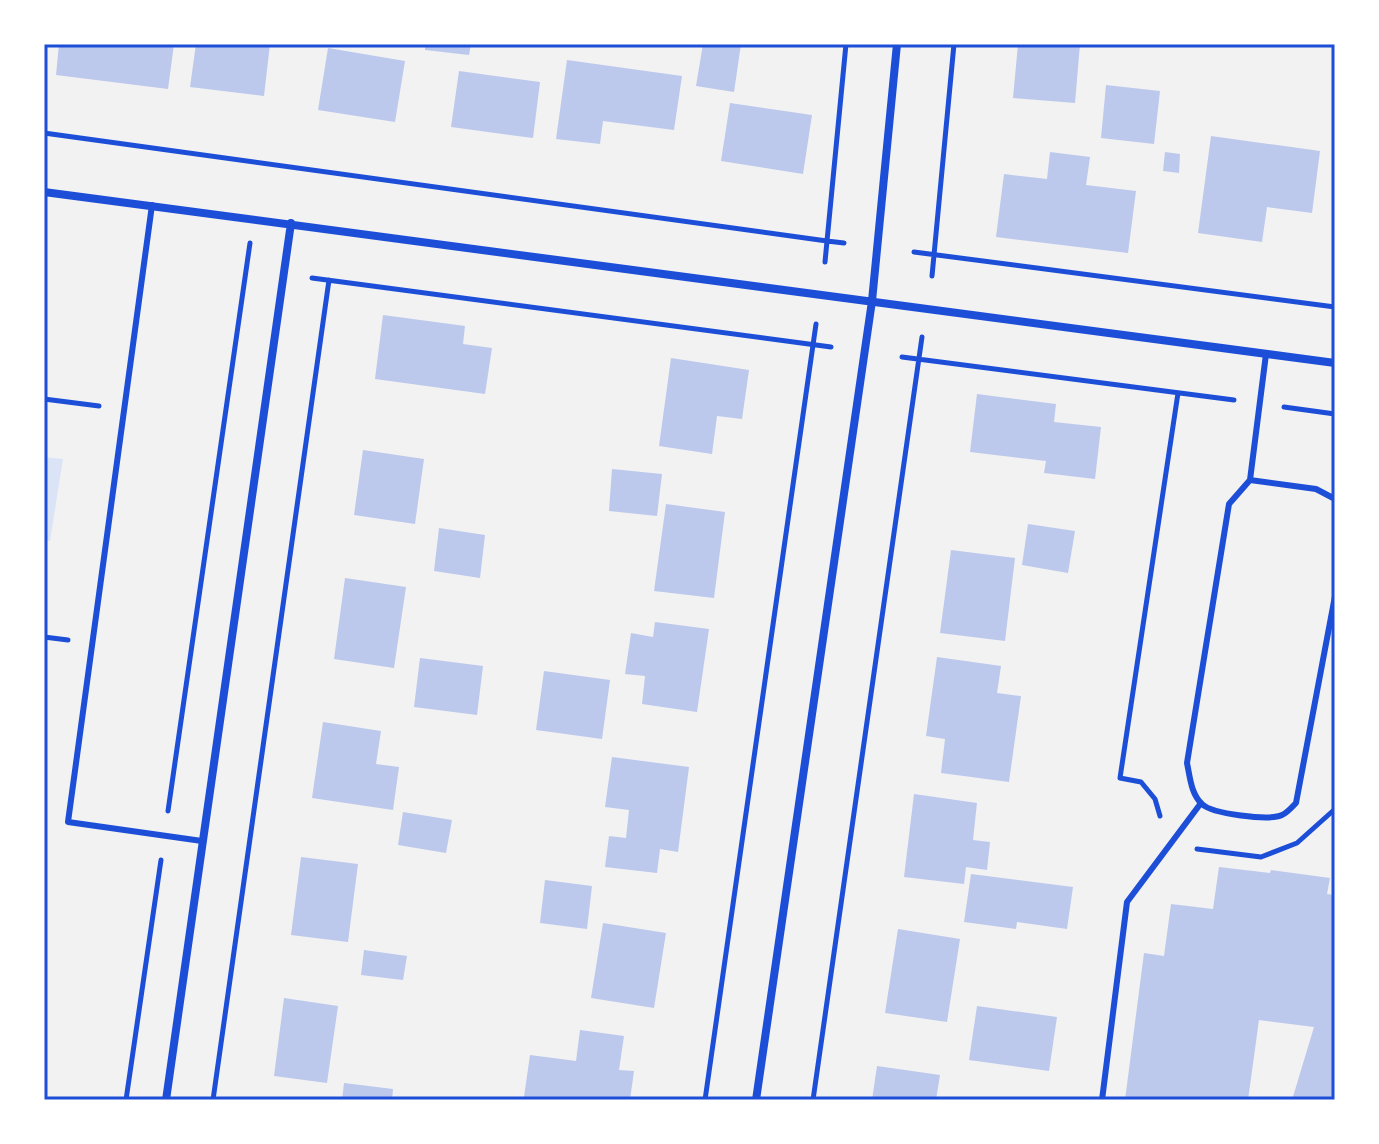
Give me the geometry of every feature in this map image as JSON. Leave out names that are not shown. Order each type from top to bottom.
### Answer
[{"type":"street","points":[[756,1100],[872,301],[897,44]]},
{"type":"street","points":[[44,192],[1335,363]]},
{"type":"street","points":[[166,1100],[291,223]]},
{"type":"lane","points":[[152,205],[68,822],[202,841]]},
{"type":"lane","points":[[1266,354],[1250,480],[1229,504],[1187,763],[1192,787],[1201,803],[1211,810],[1269,818],[1283,815],[1296,803],[1335,596]]},
{"type":"lane","points":[[1250,480],[1316,489],[1335,499]]},
{"type":"lane","points":[[1102,1100],[1127,902],[1201,803]]},
{"type":"path","points":[[825,262],[846,44]]},
{"type":"path","points":[[932,276],[954,44]]},
{"type":"path","points":[[44,133],[844,243]]},
{"type":"path","points":[[126,1100],[253,218]]},
{"type":"path","points":[[914,252],[1335,307]]},
{"type":"path","points":[[312,278],[831,347]]},
{"type":"path","points":[[213,1100],[329,280]]},
{"type":"path","points":[[705,1100],[816,324]]},
{"type":"path","points":[[813,1100],[922,337]]},
{"type":"path","points":[[902,357],[1335,414]]},
{"type":"path","points":[[44,399],[124,409]]},
{"type":"shaded area","points":[[44,457],[63,459],[50,541],[44,540]]},
{"type":"building","points":[[59,44],[174,44],[168,89],[56,75]]},
{"type":"building","points":[[196,44],[270,44],[264,96],[190,87]]},
{"type":"building","points":[[425,44],[471,44],[469,55],[425,50]]},
{"type":"building","points":[[703,44],[741,44],[734,92],[696,86]]},
{"type":"building","points":[[1018,44],[1080,44],[1075,103],[1013,98]]},
{"type":"building","points":[[328,48],[405,61],[395,122],[318,110]]},
{"type":"building","points":[[567,60],[682,76],[674,130],[603,121],[600,144],[556,139]]},
{"type":"building","points":[[459,71],[540,82],[533,138],[451,127]]},
{"type":"building","points":[[1106,85],[1160,91],[1154,144],[1101,138]]},
{"type":"building","points":[[730,103],[812,115],[803,174],[721,161]]},
{"type":"building","points":[[1211,136],[1320,151],[1312,213],[1267,207],[1262,242],[1198,233]]},
{"type":"building","points":[[1050,152],[1090,157],[1086,185],[1136,191],[1128,253],[996,237],[1004,174],[1047,179]]},
{"type":"building","points":[[1165,152],[1180,154],[1179,173],[1163,171]]},
{"type":"building","points":[[383,315],[465,326],[463,344],[492,348],[485,394],[375,379]]},
{"type":"building","points":[[671,358],[749,370],[742,419],[717,416],[712,454],[659,446]]},
{"type":"building","points":[[977,394],[1056,404],[1054,422],[1101,427],[1095,479],[1044,473],[1046,461],[970,452]]},
{"type":"building","points":[[363,450],[424,459],[415,524],[354,515]]},
{"type":"building","points":[[612,469],[662,474],[657,516],[609,511]]},
{"type":"building","points":[[666,504],[725,512],[714,598],[654,591]]},
{"type":"building","points":[[1028,524],[1075,531],[1068,573],[1022,565]]},
{"type":"building","points":[[439,528],[485,535],[480,578],[434,571]]},
{"type":"building","points":[[951,550],[1015,558],[1005,641],[940,633]]},
{"type":"building","points":[[345,578],[406,587],[394,668],[334,659]]},
{"type":"building","points":[[655,622],[709,629],[697,712],[642,704],[645,676],[625,674],[631,633],[653,637]]},
{"type":"building","points":[[937,657],[1001,666],[997,693],[1021,696],[1009,782],[941,773],[945,739],[926,736]]},
{"type":"building","points":[[420,658],[483,666],[477,715],[414,707]]},
{"type":"building","points":[[544,671],[610,680],[602,739],[536,730]]},
{"type":"building","points":[[323,722],[381,731],[376,764],[399,767],[393,810],[312,798]]},
{"type":"building","points":[[612,757],[689,767],[678,852],[660,849],[657,873],[605,867],[609,836],[626,838],[629,810],[605,807]]},
{"type":"building","points":[[914,794],[977,803],[973,840],[990,842],[987,870],[966,867],[964,884],[904,877]]},
{"type":"building","points":[[403,812],[452,820],[446,853],[398,845]]},
{"type":"building","points":[[301,857],[358,864],[348,942],[291,935]]},
{"type":"building","points":[[1219,867],[1330,878],[1327,894],[1335,895],[1335,1100],[1292,1100],[1314,1027],[1259,1020],[1248,1100],[1125,1100],[1144,953],[1164,956],[1171,904],[1213,909]]},
{"type":"building","points":[[971,874],[1073,887],[1067,929],[1017,922],[1016,929],[964,922]]},
{"type":"building","points":[[545,880],[592,886],[587,929],[540,923]]},
{"type":"building","points":[[603,923],[666,933],[654,1008],[591,998]]},
{"type":"building","points":[[898,929],[960,939],[947,1022],[885,1013]]},
{"type":"building","points":[[364,950],[407,956],[403,980],[361,975]]},
{"type":"building","points":[[284,998],[338,1006],[327,1083],[274,1076]]},
{"type":"building","points":[[977,1006],[1057,1017],[1049,1071],[969,1060]]},
{"type":"building","points":[[580,1030],[624,1036],[619,1070],[634,1071],[630,1100],[545,1100],[524,1097],[530,1055],[576,1061]]},
{"type":"building","points":[[877,1066],[940,1075],[936,1100],[872,1100]]},
{"type":"building","points":[[344,1083],[393,1089],[392,1100],[342,1100]]}]
